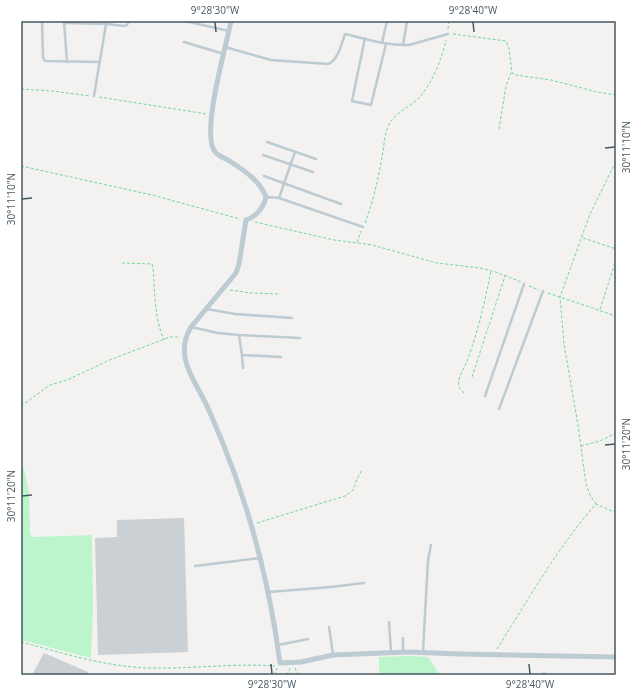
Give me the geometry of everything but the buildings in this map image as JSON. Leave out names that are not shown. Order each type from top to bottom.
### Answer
[{"type":"street","points":[[232,21],[225,47],[212,115],[210,139],[215,153],[232,163],[258,183],[266,196],[263,205],[254,216],[246,220],[239,264],[236,273],[191,327],[186,337],[184,346],[185,360],[189,373],[204,400],[236,477],[260,558],[268,592],[280,663],[301,662],[333,655],[403,652],[616,657]]},
{"type":"lane","points":[[42,21],[43,57],[45,61],[100,62]]},
{"type":"lane","points":[[67,62],[64,22],[125,26],[128,25],[129,21]]},
{"type":"lane","points":[[185,21],[230,31]]},
{"type":"lane","points":[[382,43],[387,21]]},
{"type":"lane","points":[[403,46],[407,21]]},
{"type":"lane","points":[[94,96],[106,24]]},
{"type":"lane","points":[[225,47],[271,60],[328,64],[335,59],[345,34],[386,44],[403,46],[448,34]]},
{"type":"lane","points":[[365,38],[352,101],[371,105],[386,44]]},
{"type":"lane","points":[[184,42],[224,54]]},
{"type":"lane","points":[[267,142],[316,159]]},
{"type":"lane","points":[[279,198],[295,152]]},
{"type":"lane","points":[[263,155],[313,172]]},
{"type":"lane","points":[[264,176],[341,204]]},
{"type":"lane","points":[[266,196],[279,198],[363,227]]},
{"type":"lane","points":[[485,396],[524,284]]},
{"type":"lane","points":[[499,409],[543,291]]},
{"type":"lane","points":[[207,309],[235,314],[292,318]]},
{"type":"lane","points":[[191,327],[218,333],[300,338]]},
{"type":"lane","points":[[239,335],[243,368]]},
{"type":"lane","points":[[242,355],[281,357]]},
{"type":"lane","points":[[423,652],[428,560],[431,545]]},
{"type":"lane","points":[[195,566],[260,558]]},
{"type":"lane","points":[[268,592],[364,583]]},
{"type":"lane","points":[[389,622],[391,653]]},
{"type":"lane","points":[[329,627],[333,655]]},
{"type":"lane","points":[[403,638],[403,652]]},
{"type":"lane","points":[[278,645],[308,639]]},
{"type":"path","points":[[357,243],[371,206],[387,127],[392,120],[417,100],[428,86],[448,34],[449,21]]},
{"type":"path","points":[[448,34],[506,42],[508,44],[512,73],[506,86],[499,129]]},
{"type":"path","points":[[512,73],[519,76],[552,80],[597,92],[616,95]]},
{"type":"path","points":[[21,89],[94,96],[212,115]]},
{"type":"path","points":[[616,161],[590,214],[560,297],[564,344],[586,484],[590,495],[596,504],[616,513]]},
{"type":"path","points":[[21,166],[152,195],[246,220],[334,240],[372,245],[438,264],[491,270],[543,291],[616,316]]},
{"type":"path","points":[[582,237],[616,249]]},
{"type":"path","points":[[600,310],[616,260]]},
{"type":"path","points":[[122,263],[152,264],[156,317],[164,340]]},
{"type":"path","points":[[464,393],[459,387],[458,379],[467,363],[477,333],[491,270]]},
{"type":"path","points":[[472,377],[505,276]]},
{"type":"path","points":[[224,289],[251,293],[280,294]]},
{"type":"path","points":[[21,406],[50,385],[67,380],[112,359],[170,337],[186,337]]},
{"type":"path","points":[[580,446],[600,442],[616,433]]},
{"type":"path","points":[[251,525],[345,496],[353,490],[362,470]]},
{"type":"path","points":[[493,655],[571,534],[596,504]]},
{"type":"path","points":[[21,642],[91,660],[126,666],[149,668],[249,664],[278,666],[274,675]]},
{"type":"path","points":[[287,675],[289,669],[294,666],[298,675]]},
{"type":"green space","points":[[21,468],[24,468],[29,493],[30,533],[32,537],[92,535],[93,611],[91,658],[21,640]]},
{"type":"green space","points":[[379,657],[428,657],[440,675],[379,675]]}]
